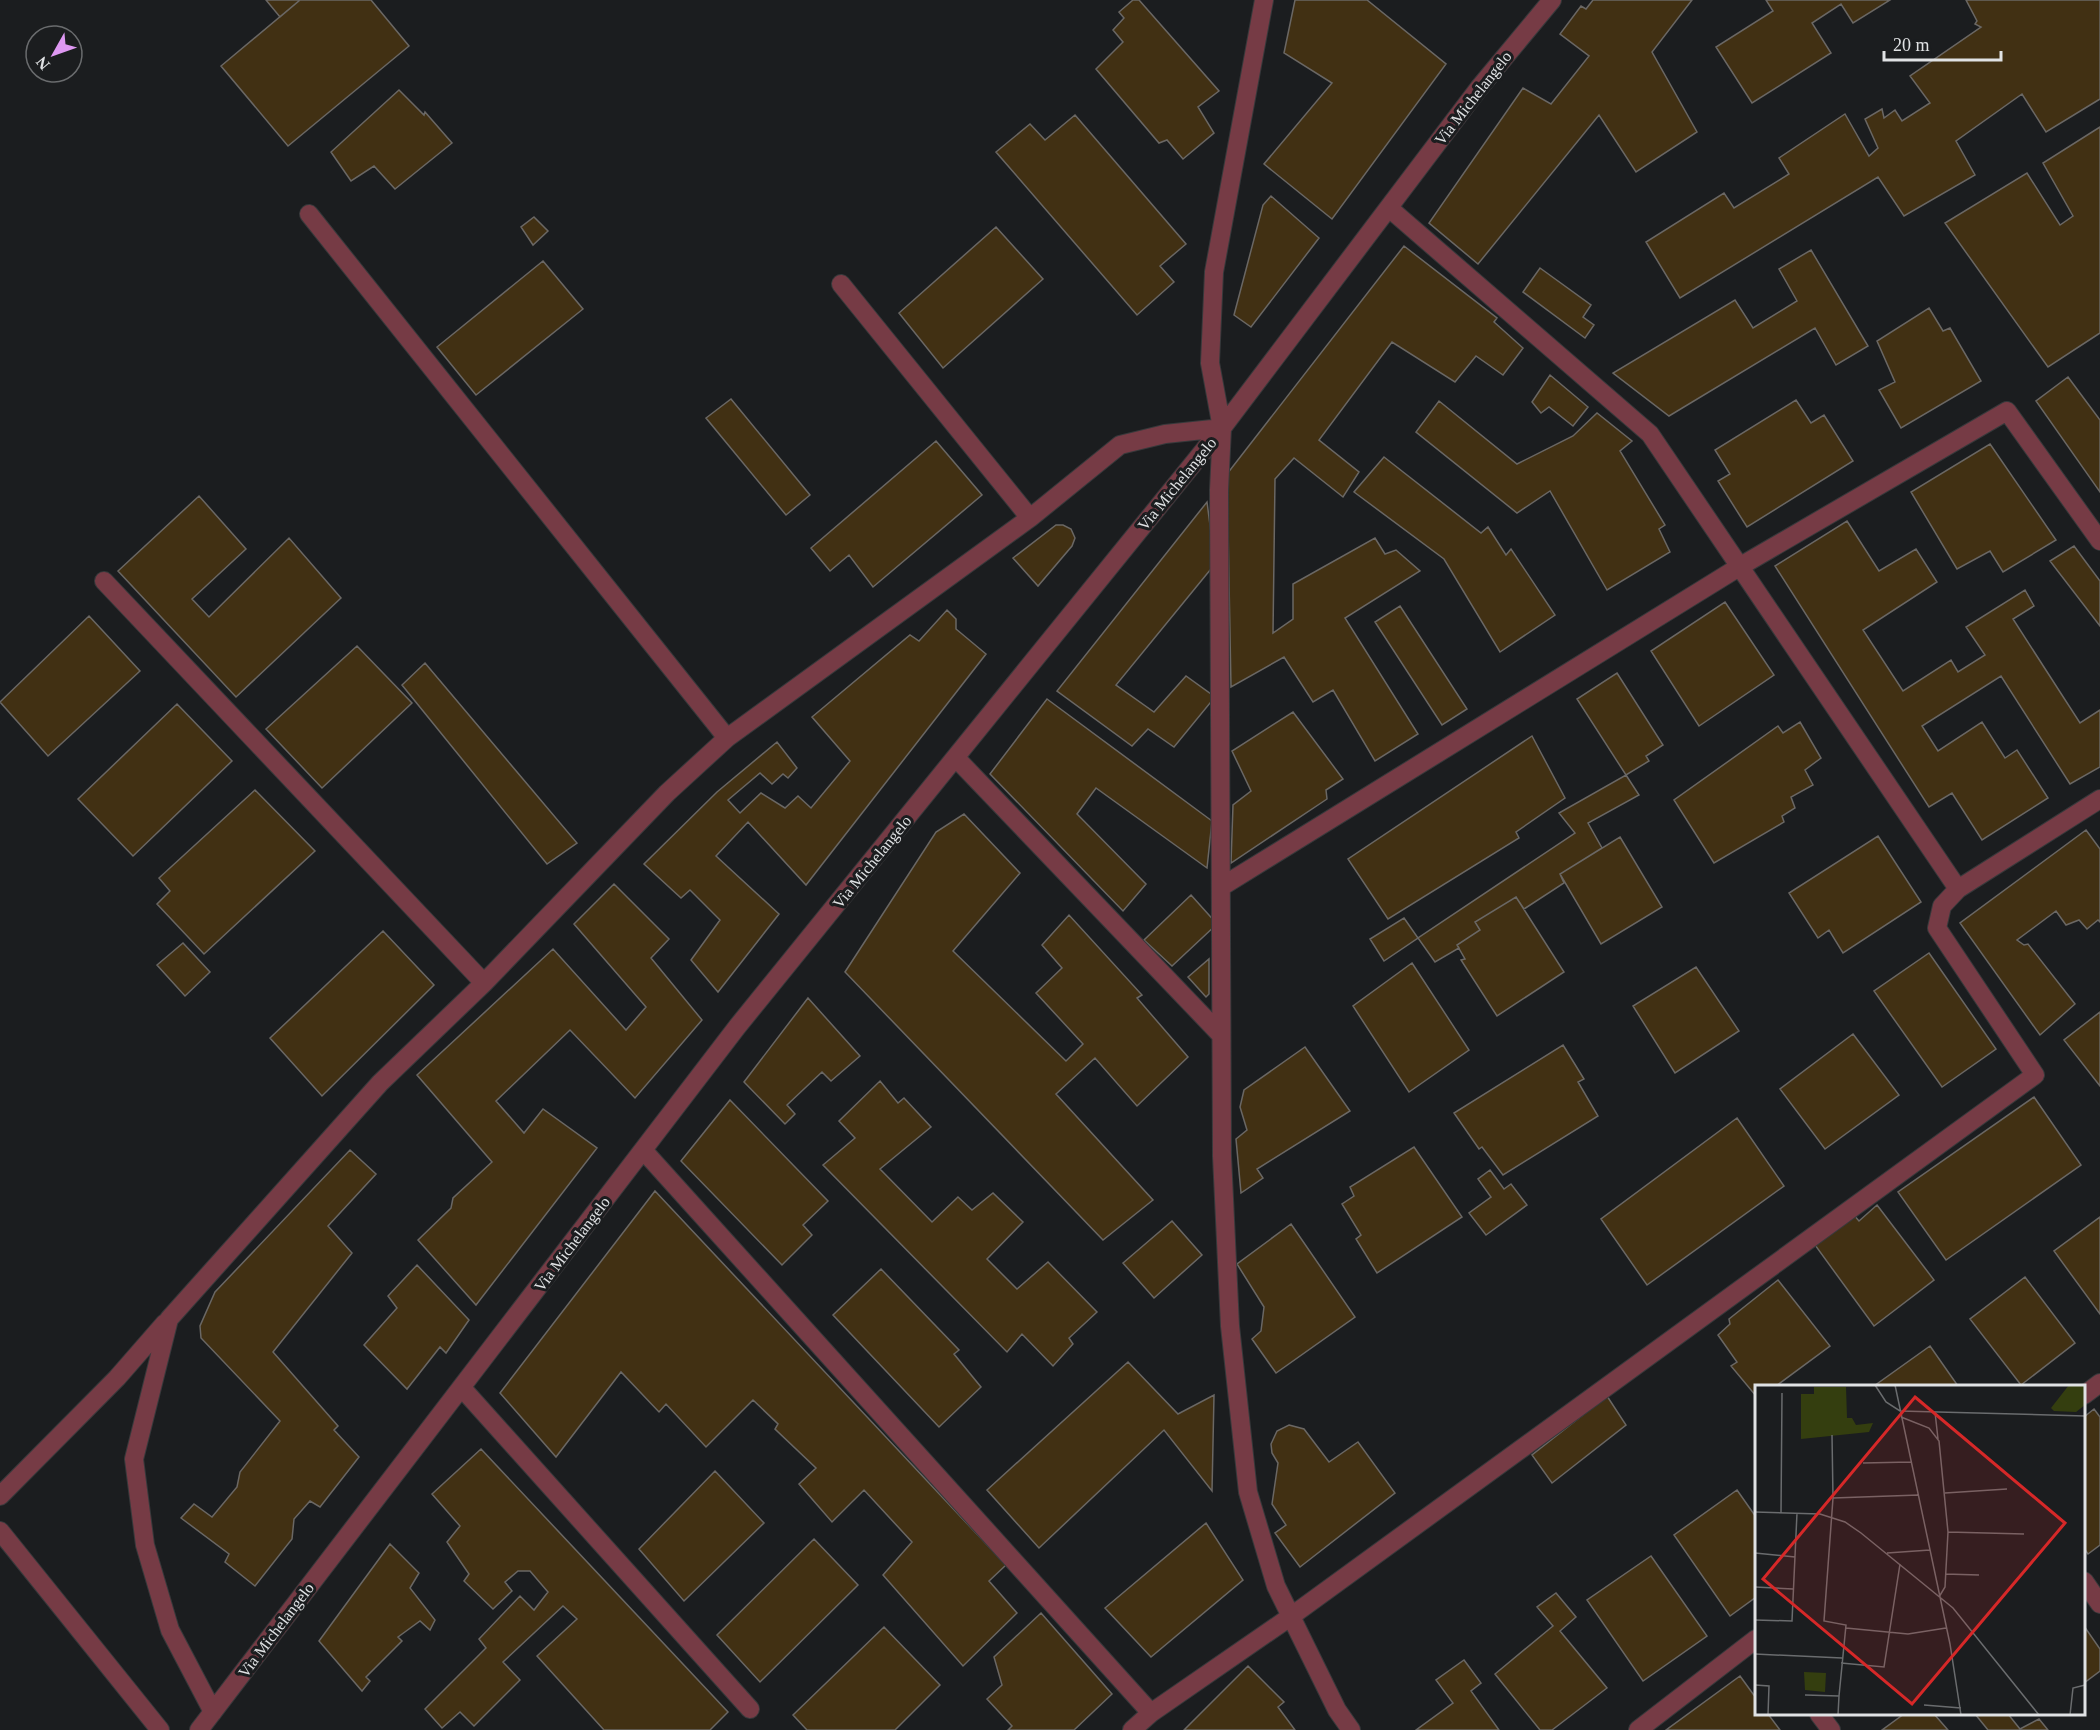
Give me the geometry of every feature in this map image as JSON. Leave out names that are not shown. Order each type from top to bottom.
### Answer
[{"type":"street","points":[[1264,0],[1214,272],[1210,363],[1222,428],[1219,490],[1222,1156],[1230,1326],[1248,1492],[1276,1586],[1337,1710],[1351,1730]]},
{"type":"street","name":"Via Michelangelo","points":[[199,1730],[737,1028],[1222,428],[1479,88],[1552,0]]},
{"type":"street","points":[[1389,208],[1650,434],[1958,889]]},
{"type":"street","points":[[309,214],[727,738]]},
{"type":"street","points":[[841,284],[1030,518]]},
{"type":"street","points":[[1221,887],[1739,567],[2007,411],[2100,541]]},
{"type":"street","points":[[0,1496],[117,1377],[380,1083],[484,984],[667,793],[727,738],[1030,518],[1120,445],[1165,434],[1222,428]]},
{"type":"street","points":[[104,581],[484,984]]},
{"type":"street","points":[[956,758],[1221,1035]]},
{"type":"street","points":[[1132,1730],[1151,1713],[1290,1617],[2035,1075],[1937,928],[1942,906],[1958,889],[2100,799]]},
{"type":"street","points":[[643,1150],[1151,1713]]},
{"type":"street","points":[[169,1319],[134,1460],[145,1545],[170,1630],[213,1712]]},
{"type":"street","points":[[2085,1394],[2100,1383]]},
{"type":"street","points":[[462,1388],[750,1709]]},
{"type":"street","points":[[0,1531],[160,1730]]},
{"type":"street","points":[[2085,1582],[2100,1604]]},
{"type":"street","points":[[1638,1730],[1755,1640]]},
{"type":"street","points":[[1820,1715],[1831,1730]]},
{"type":"building","points":[[266,0],[300,0],[280,17]]},
{"type":"building","points":[[300,0],[371,0],[409,46],[288,146],[221,66]]},
{"type":"building","points":[[1133,0],[1139,0],[1219,91],[1198,107],[1214,133],[1183,159],[1167,140],[1159,143],[1096,69],[1123,42],[1113,30],[1124,18],[1119,12]]},
{"type":"building","points":[[1295,0],[1367,0],[1446,64],[1332,219],[1264,164],[1332,83],[1284,53]]},
{"type":"building","points":[[1593,0],[1692,0],[1652,52],[1697,132],[1636,172],[1599,115],[1478,264],[1429,223],[1523,88],[1551,104],[1589,56],[1560,34],[1581,6],[1586,9]]},
{"type":"building","points":[[1766,0],[1890,0],[1853,23],[1841,4],[1812,23],[1831,53],[1752,103],[1716,47],[1773,11]]},
{"type":"building","points":[[1966,0],[2100,0],[2100,99],[2046,132],[2022,94],[1956,141],[1975,175],[1904,216],[1878,177],[1680,298],[1646,242],[1724,193],[1734,208],[1789,174],[1779,158],[1845,114],[1869,156],[1878,148],[1865,119],[1882,109],[1884,118],[1895,110],[1902,121],[1930,103],[1910,76],[1981,27],[1975,24],[1977,21]]},
{"type":"building","points":[[399,90],[424,115],[425,112],[452,143],[395,189],[374,166],[351,181],[331,152]]},
{"type":"building","points":[[1075,115],[1186,244],[1160,266],[1174,282],[1137,315],[996,152],[1030,124],[1045,140]]},
{"type":"building","points":[[2100,127],[2100,333],[2048,367],[1945,223],[2027,173],[2060,225],[2073,216],[2043,163]]},
{"type":"building","points":[[1271,196],[1319,238],[1251,327],[1234,315],[1263,205]]},
{"type":"building","points":[[534,217],[548,231],[533,245],[521,227]]},
{"type":"building","points":[[996,227],[1043,279],[943,368],[899,313]]},
{"type":"building","points":[[1404,246],[1497,318],[1494,322],[1523,348],[1503,375],[1476,356],[1455,382],[1392,342],[1319,440],[1359,472],[1343,497],[1294,458],[1275,479],[1273,633],[1293,619],[1293,584],[1375,538],[1385,554],[1396,550],[1420,571],[1345,618],[1418,734],[1375,761],[1333,690],[1313,702],[1284,657],[1231,687],[1227,474]]},
{"type":"building","points":[[1811,250],[1868,346],[1836,365],[1815,328],[1669,416],[1613,373],[1735,300],[1753,328],[1797,301],[1779,269]]},
{"type":"building","points":[[543,261],[583,309],[476,395],[437,347]]},
{"type":"building","points":[[1540,268],[1591,305],[1583,317],[1594,325],[1585,338],[1523,292]]},
{"type":"building","points":[[1929,308],[1943,331],[1950,328],[1981,381],[1901,428],[1879,390],[1895,382],[1877,341]]},
{"type":"building","points":[[1550,375],[1588,407],[1573,426],[1549,407],[1541,413],[1532,402]]},
{"type":"building","points":[[2068,377],[2100,420],[2100,492],[2036,401]]},
{"type":"building","points":[[731,399],[810,495],[786,515],[706,418]]},
{"type":"building","points":[[1796,400],[1811,423],[1824,415],[1853,461],[1747,527],[1718,481],[1730,474],[1715,450]]},
{"type":"building","points":[[1439,401],[1517,464],[1573,436],[1597,413],[1632,441],[1620,451],[1665,525],[1659,529],[1670,552],[1607,590],[1550,491],[1517,513],[1416,432]]},
{"type":"building","points":[[936,441],[982,495],[873,587],[849,555],[830,571],[811,548]]},
{"type":"building","points":[[1990,444],[2056,540],[2003,572],[1990,551],[1957,569],[1911,492]]},
{"type":"building","points":[[1384,457],[1481,533],[1488,527],[1506,555],[1511,549],[1555,615],[1500,652],[1444,559],[1354,492]]},
{"type":"building","points":[[199,496],[246,549],[192,599],[209,617],[289,538],[341,598],[236,697],[118,571]]},
{"type":"building","points":[[1207,502],[1215,564],[1116,685],[1154,712],[1186,676],[1215,697],[1174,747],[1148,729],[1132,746],[1057,691]]},
{"type":"building","points":[[1847,521],[1879,571],[1916,549],[1937,582],[1863,630],[1903,691],[1951,660],[1958,672],[1985,655],[1966,627],[2025,590],[2034,606],[2013,619],[2080,723],[2100,710],[2100,767],[2070,784],[2001,676],[1922,726],[1938,751],[1982,722],[2005,758],[2017,750],[2048,798],[1982,840],[1952,793],[1929,807],[1775,566]]},
{"type":"building","points":[[1056,525],[1063,525],[1071,529],[1075,538],[1072,546],[1038,586],[1013,558]]},
{"type":"building","points":[[2074,546],[2100,581],[2100,626],[2050,561]]},
{"type":"building","points":[[1725,602],[1774,675],[1699,726],[1651,651]]},
{"type":"building","points":[[1400,606],[1467,709],[1442,725],[1375,622]]},
{"type":"building","points":[[947,610],[956,619],[956,629],[986,654],[806,885],[748,822],[716,856],[779,914],[718,992],[691,960],[720,920],[690,890],[681,898],[644,864],[717,792],[777,742],[797,768],[788,778],[783,774],[772,784],[760,773],[728,800],[740,813],[761,793],[785,808],[798,796],[811,808],[850,761],[812,717],[910,635],[919,641]]},
{"type":"building","points":[[89,616],[140,671],[48,756],[0,702]]},
{"type":"building","points":[[357,646],[412,703],[322,788],[266,729]]},
{"type":"building","points":[[425,663],[577,843],[547,864],[402,685]]},
{"type":"building","points":[[1617,673],[1663,745],[1646,756],[1649,761],[1626,775],[1577,699]]},
{"type":"building","points":[[1047,699],[1212,821],[1207,868],[1096,788],[1077,814],[1146,884],[1123,911],[990,774]]},
{"type":"building","points":[[177,704],[232,761],[133,856],[78,799]]},
{"type":"building","points":[[1293,712],[1343,779],[1326,790],[1327,799],[1231,863],[1233,805],[1251,791],[1232,751]]},
{"type":"building","points":[[1800,722],[1821,758],[1805,770],[1813,785],[1791,797],[1795,808],[1782,816],[1784,822],[1714,863],[1674,800],[1778,726],[1783,733]]},
{"type":"building","points":[[1532,736],[1565,798],[1516,832],[1519,838],[1388,919],[1348,859]]},
{"type":"building","points":[[1626,775],[1639,795],[1588,823],[1602,848],[1560,874],[1564,883],[1524,909],[1516,897],[1475,922],[1480,930],[1457,945],[1459,948],[1435,962],[1418,938],[1575,833],[1559,813]]},
{"type":"building","points":[[255,790],[315,851],[204,954],[157,904],[170,891],[159,878]]},
{"type":"building","points":[[964,814],[1020,873],[953,951],[1066,1061],[1083,1044],[1036,993],[1062,968],[1042,945],[1069,915],[1142,995],[1137,998],[1188,1057],[1137,1106],[1095,1058],[1056,1094],[1153,1200],[1103,1240],[845,972],[936,832]]},
{"type":"building","points":[[2086,830],[2100,849],[2100,922],[2098,920],[2087,929],[2079,920],[2066,925],[2056,911],[2017,940],[2024,945],[2028,944],[2075,1004],[2040,1035],[1960,923]]},
{"type":"building","points":[[1878,836],[1921,902],[1843,953],[1829,930],[1818,938],[1789,893]]},
{"type":"building","points":[[1620,837],[1662,907],[1601,944],[1560,874]]},
{"type":"building","points":[[614,884],[669,939],[651,958],[702,1020],[635,1098],[570,1030],[496,1101],[524,1133],[543,1109],[597,1148],[476,1305],[418,1240],[451,1208],[453,1198],[492,1162],[417,1075],[553,949],[626,1030],[646,1007],[574,924]]},
{"type":"building","points":[[1191,895],[1217,924],[1172,966],[1144,940]]},
{"type":"building","points":[[1516,897],[1564,972],[1497,1016],[1461,960],[1465,959],[1457,945],[1480,930],[1475,922]]},
{"type":"building","points":[[1404,918],[1418,938],[1384,961],[1370,939]]},
{"type":"building","points":[[383,931],[434,985],[322,1096],[270,1038]]},
{"type":"building","points":[[183,943],[210,972],[185,996],[157,965]]},
{"type":"building","points":[[1929,953],[1996,1049],[1942,1087],[1874,991]]},
{"type":"building","points":[[1209,959],[1209,994],[1206,997],[1188,977]]},
{"type":"building","points":[[1412,963],[1469,1050],[1409,1092],[1353,1006]]},
{"type":"building","points":[[1696,967],[1739,1031],[1675,1073],[1633,1006]]},
{"type":"building","points":[[808,998],[860,1056],[831,1081],[822,1072],[787,1105],[795,1114],[785,1124],[744,1082]]},
{"type":"building","points":[[2100,1012],[2100,1086],[2064,1040]]},
{"type":"building","points":[[1853,1034],[1899,1095],[1825,1149],[1780,1089]]},
{"type":"building","points":[[1563,1045],[1584,1079],[1578,1082],[1598,1116],[1503,1175],[1482,1147],[1479,1149],[1454,1113]]},
{"type":"building","points":[[1305,1047],[1350,1111],[1257,1169],[1263,1178],[1241,1193],[1236,1139],[1247,1130],[1240,1107],[1244,1090]]},
{"type":"building","points":[[880,1081],[898,1103],[904,1098],[931,1127],[880,1169],[932,1222],[958,1197],[972,1210],[993,1193],[1023,1222],[987,1259],[1017,1289],[1048,1262],[1097,1312],[1069,1338],[1073,1344],[1053,1366],[1022,1334],[1007,1352],[823,1165],[855,1138],[839,1121]]},
{"type":"building","points":[[2034,1097],[2081,1165],[1946,1260],[1898,1192]]},
{"type":"building","points":[[730,1100],[828,1201],[803,1225],[812,1235],[782,1265],[681,1161]]},
{"type":"building","points":[[1737,1118],[1784,1186],[1647,1285],[1601,1219]]},
{"type":"building","points":[[1414,1147],[1462,1217],[1377,1273],[1356,1239],[1361,1235],[1342,1204],[1354,1196],[1350,1187]]},
{"type":"building","points":[[350,1150],[376,1174],[328,1226],[352,1253],[273,1352],[338,1426],[334,1430],[359,1457],[320,1507],[310,1501],[294,1519],[292,1539],[255,1586],[225,1562],[229,1554],[181,1518],[194,1504],[212,1517],[237,1487],[240,1472],[280,1421],[201,1338],[200,1326],[215,1292]]},
{"type":"building","points":[[1490,1170],[1504,1189],[1511,1184],[1527,1205],[1486,1235],[1469,1213],[1491,1197],[1478,1179]]},
{"type":"building","points":[[655,1191],[1006,1565],[989,1581],[1017,1613],[963,1666],[883,1575],[912,1542],[864,1490],[832,1522],[799,1484],[816,1468],[775,1429],[778,1424],[753,1400],[706,1447],[666,1404],[659,1412],[621,1372],[556,1457],[500,1393]]},
{"type":"building","points":[[1877,1205],[1934,1280],[1874,1326],[1815,1245],[1853,1214],[1859,1221]]},
{"type":"building","points":[[2100,1217],[2100,1314],[2054,1251]]},
{"type":"building","points":[[1172,1221],[1202,1255],[1154,1298],[1123,1263]]},
{"type":"building","points":[[1291,1224],[1355,1317],[1276,1373],[1252,1339],[1261,1331],[1264,1307],[1237,1264]]},
{"type":"building","points":[[417,1265],[469,1320],[446,1353],[440,1347],[407,1389],[364,1345],[397,1308],[388,1296]]},
{"type":"building","points":[[881,1269],[959,1350],[954,1354],[981,1387],[939,1427],[833,1315]]},
{"type":"building","points":[[2025,1277],[2075,1343],[2021,1385],[1970,1319]]},
{"type":"building","points":[[1778,1280],[1830,1346],[1777,1385],[1755,1385],[1755,1395],[1731,1366],[1737,1362],[1718,1335],[1730,1324],[1729,1319]]},
{"type":"building","points":[[1930,1346],[1957,1385],[1875,1385]]},
{"type":"building","points":[[1128,1362],[1178,1414],[1214,1395],[1212,1491],[1164,1430],[1039,1548],[987,1490]]},
{"type":"building","points":[[1607,1396],[1626,1425],[1552,1483],[1532,1455]]},
{"type":"building","points":[[2094,1409],[2100,1417],[2100,1545],[2088,1554],[2085,1550],[2085,1416]]},
{"type":"building","points":[[1289,1425],[1304,1429],[1329,1462],[1358,1442],[1395,1493],[1300,1567],[1275,1533],[1286,1525],[1272,1504],[1278,1463],[1272,1453],[1271,1444],[1277,1431]]},
{"type":"building","points":[[481,1449],[728,1712],[710,1730],[604,1730],[537,1656],[577,1619],[563,1606],[503,1662],[520,1680],[474,1726],[460,1712],[442,1728],[425,1709],[486,1648],[479,1639],[520,1596],[534,1610],[548,1592],[530,1571],[518,1571],[505,1582],[512,1591],[493,1609],[464,1581],[469,1574],[447,1542],[460,1526],[432,1494]]},
{"type":"building","points":[[715,1471],[764,1523],[684,1601],[639,1549]]},
{"type":"building","points":[[1737,1490],[1755,1516],[1755,1598],[1730,1616],[1674,1535]]},
{"type":"building","points":[[1206,1523],[1243,1580],[1151,1657],[1105,1608]]},
{"type":"building","points":[[814,1539],[858,1585],[760,1682],[717,1635]]},
{"type":"building","points":[[390,1544],[419,1573],[410,1588],[435,1620],[430,1630],[420,1621],[398,1637],[402,1641],[366,1677],[370,1681],[362,1691],[319,1641]]},
{"type":"building","points":[[1651,1556],[1707,1636],[1643,1681],[1587,1600]]},
{"type":"building","points":[[1556,1593],[1576,1617],[1560,1631],[1607,1688],[1552,1730],[1540,1730],[1495,1674],[1553,1626],[1537,1607]]},
{"type":"building","points":[[1041,1613],[1112,1694],[1074,1730],[1008,1730],[1012,1726],[987,1699],[1002,1685],[994,1657]]},
{"type":"building","points":[[884,1627],[940,1685],[895,1730],[807,1730],[793,1715]]},
{"type":"building","points":[[2085,1627],[2100,1649],[2100,1671],[2085,1682]]},
{"type":"building","points":[[1464,1660],[1481,1683],[1471,1691],[1499,1730],[1416,1730],[1453,1703],[1436,1680]]},
{"type":"building","points":[[1248,1666],[1284,1702],[1278,1707],[1295,1730],[1184,1730]]},
{"type":"building","points":[[1740,1676],[1755,1697],[1755,1715],[1769,1715],[1780,1730],[1666,1730]]},
{"type":"building","points":[[1903,1715],[1935,1715],[1948,1730],[1882,1730]]},
{"type":"building","points":[[1976,1715],[2009,1715],[2020,1729],[2039,1719],[2048,1730],[1988,1730]]}]
